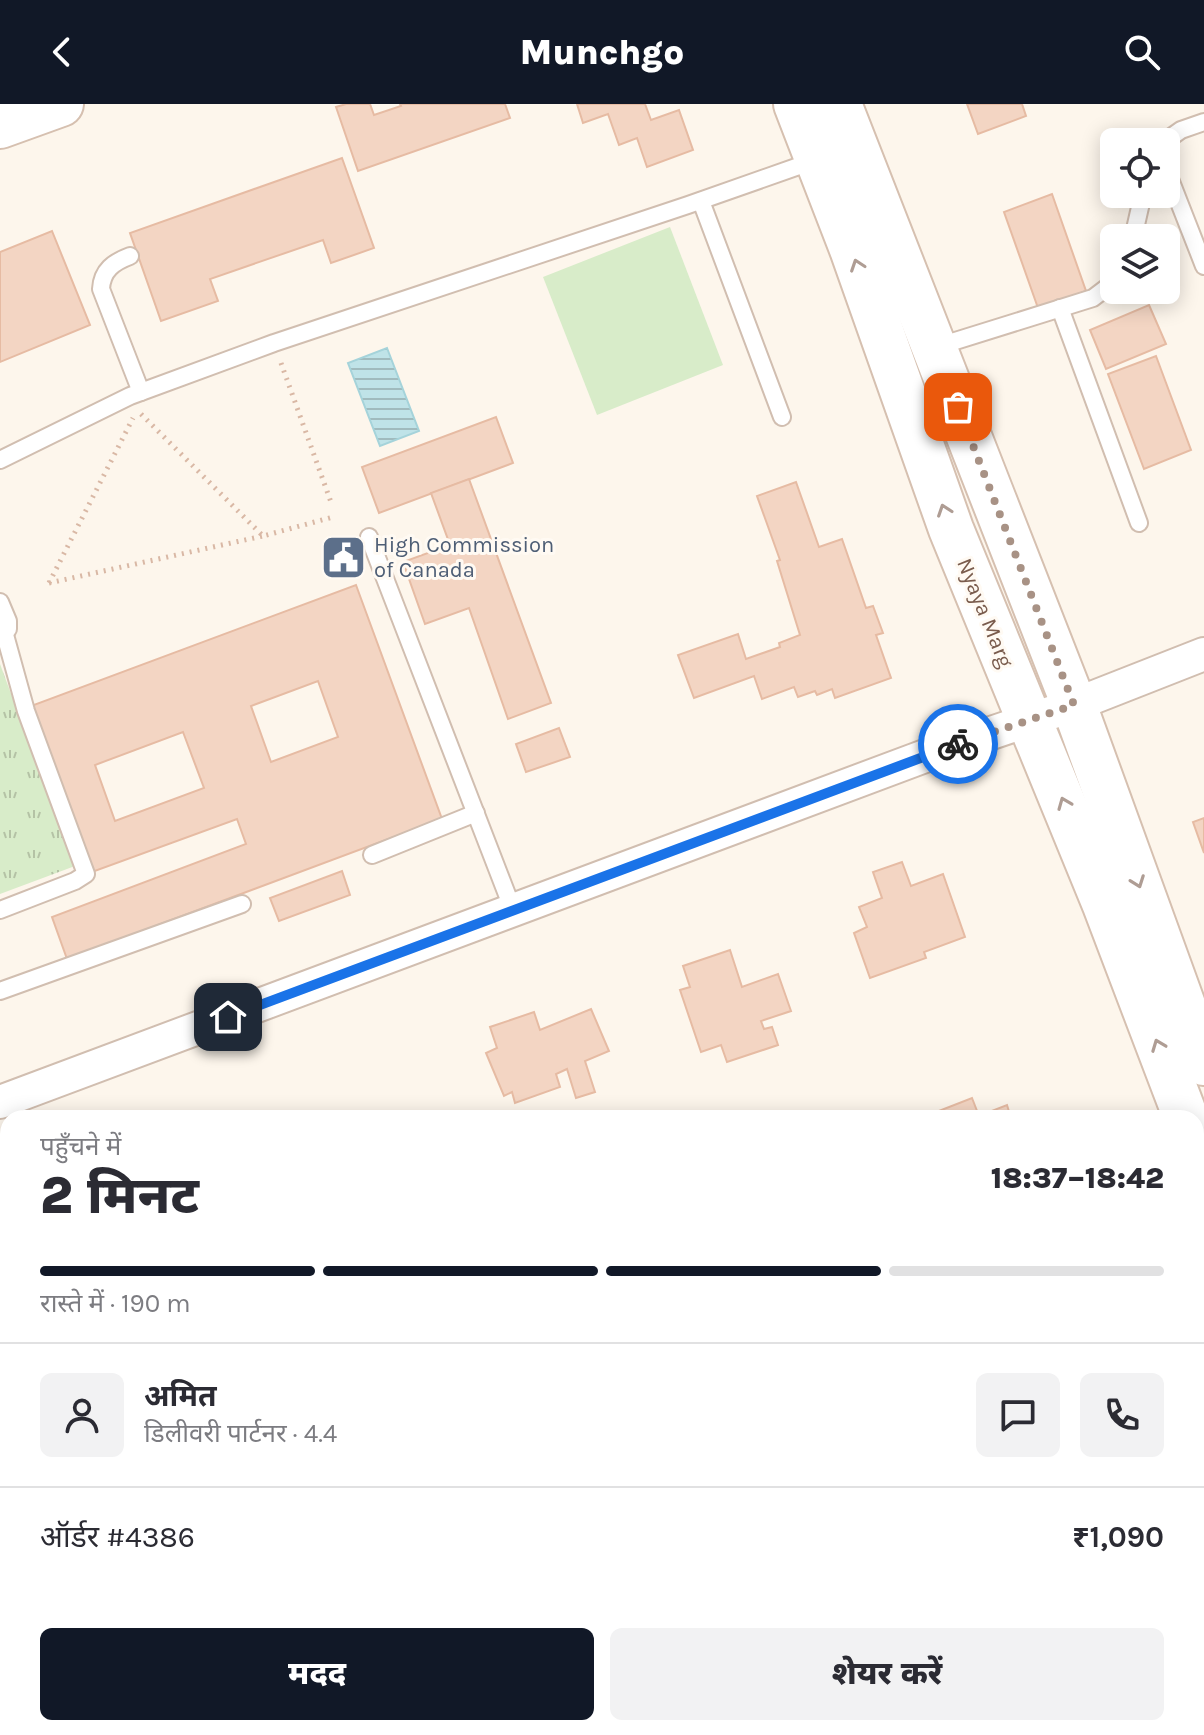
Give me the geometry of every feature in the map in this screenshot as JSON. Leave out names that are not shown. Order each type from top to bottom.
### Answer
[{"type":"street","points":[[0,126],[61,104]]},
{"type":"street","name":"Nyaya Marg","points":[[796,104],[951,529],[1105,905],[1183,1110]]},
{"type":"street","points":[[839,104],[1074,705],[1204,1063]]},
{"type":"street","points":[[0,1102],[1029,718],[1074,705],[1204,654]]},
{"type":"lane","points":[[1180,131],[1204,122]]},
{"type":"lane","points":[[0,460],[141,392],[274,343],[701,201],[817,159]]},
{"type":"lane","points":[[701,201],[782,417]]},
{"type":"lane","points":[[1180,205],[1204,266]]},
{"type":"lane","points":[[130,256],[113,263],[102,280],[101,289],[141,392]]},
{"type":"lane","points":[[934,348],[1093,298],[1100,293]]},
{"type":"lane","points":[[1060,308],[1139,523]]},
{"type":"lane","points":[[369,537],[513,910]]},
{"type":"lane","points":[[0,602],[8,621],[3,637],[26,711],[86,874],[0,910]]},
{"type":"lane","points":[[372,855],[476,813]]},
{"type":"lane","points":[[0,991],[242,904]]},
{"type":"path","points":[[274,343],[332,505]]},
{"type":"path","points":[[263,536],[137,410],[49,583],[263,536],[333,517]]},
{"type":"green space","points":[[670,227],[723,365],[597,415],[543,277]]},
{"type":"green space","points":[[0,664],[75,866],[0,894]]},
{"type":"water","points":[[387,348],[419,431],[380,446],[348,363]]},
{"type":"building","points":[[370,104],[374,115],[400,104],[505,104],[510,118],[358,171],[336,107]]},
{"type":"building","points":[[577,104],[645,104],[651,120],[679,110],[693,150],[647,167],[637,138],[619,145],[608,114],[583,123]]},
{"type":"building","points":[[967,104],[1022,104],[1026,116],[978,134]]},
{"type":"building","points":[[342,158],[374,248],[331,263],[323,240],[210,279],[218,301],[161,321],[130,233]]},
{"type":"building","points":[[1052,194],[1086,291],[1038,308],[1004,212]]},
{"type":"building","points":[[52,231],[90,325],[0,362],[0,252]]},
{"type":"building","points":[[1149,305],[1166,344],[1106,369],[1090,330]]},
{"type":"building","points":[[1156,356],[1191,450],[1144,469],[1108,374]]},
{"type":"building","points":[[496,417],[513,463],[379,513],[362,467]]},
{"type":"building","points":[[469,479],[551,703],[508,719],[469,608],[425,624],[403,562],[450,545],[431,493]]},
{"type":"building","points":[[796,482],[819,547],[842,539],[866,608],[873,606],[883,633],[876,635],[891,678],[835,698],[832,689],[817,695],[815,691],[798,697],[794,687],[762,699],[754,676],[694,698],[678,655],[738,634],[746,659],[780,647],[779,643],[800,635],[777,561],[780,560],[757,496]]},
{"type":"building","points":[[356,585],[442,819],[67,959],[52,917],[246,844],[237,819],[92,872],[31,706]],"holes":[[[318,681],[338,737],[271,762],[251,706]],[[183,732],[204,788],[115,821],[95,765]]]},
{"type":"building","points":[[559,728],[570,757],[526,772],[516,744]]},
{"type":"building","points":[[1204,818],[1204,853],[1193,822]]},
{"type":"building","points":[[902,862],[911,886],[943,874],[965,937],[924,952],[926,958],[870,978],[854,933],[867,927],[859,907],[882,898],[873,872]]},
{"type":"building","points":[[342,871],[350,895],[279,921],[270,898]]},
{"type":"building","points":[[730,950],[742,987],[778,974],[791,1011],[761,1021],[764,1029],[772,1027],[778,1045],[727,1062],[721,1045],[701,1052],[680,990],[690,987],[683,966]]},
{"type":"building","points":[[591,1009],[609,1051],[585,1061],[595,1092],[576,1098],[567,1069],[556,1074],[560,1087],[515,1103],[512,1092],[504,1096],[486,1053],[497,1048],[490,1027],[534,1012],[540,1030]]},
{"type":"building","points":[[972,1098],[977,1110],[941,1110]]},
{"type":"way so far","points":[[958,407],[1074,705],[958,744]]},
{"type":"place","name":"High Commission of Canada","points":[[343,558]]},
{"type":"route","points":[[228,1017],[958,744]]}]
